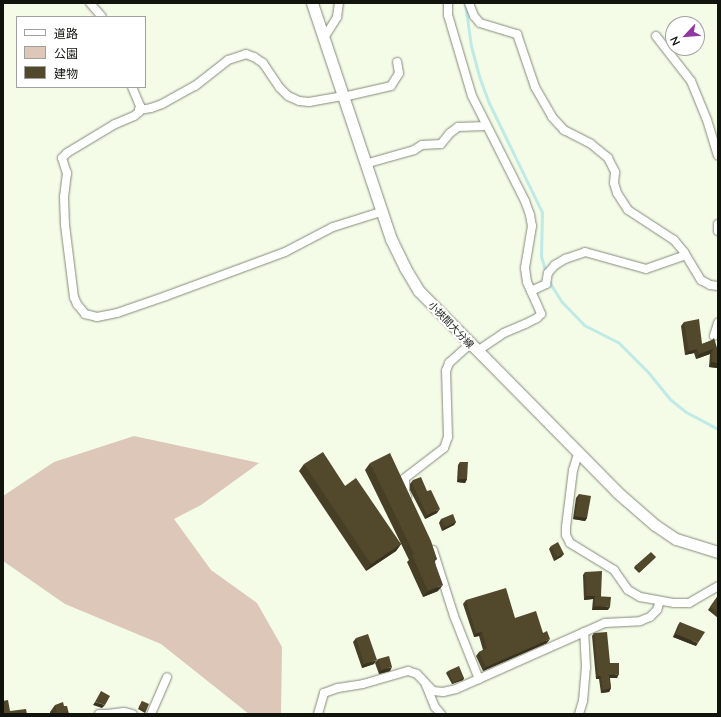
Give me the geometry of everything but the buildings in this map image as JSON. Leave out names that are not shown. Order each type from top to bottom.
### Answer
[{"type":"main road","name":"小挾間大分線","points":[[312,3],[390,239],[419,291],[473,348],[617,492],[655,525],[676,539],[718,552]]},
{"type":"street","points":[[90,3],[101,16]]},
{"type":"street","points":[[324,38],[337,17],[339,3]]},
{"type":"street","points":[[412,506],[405,491],[405,478],[444,448],[448,437],[446,370],[449,363],[473,348],[537,318],[541,314],[540,308],[531,291],[525,268],[532,226],[530,215],[525,201],[472,96],[461,66],[448,15],[448,3]]},
{"type":"street","points":[[470,3],[474,16],[480,23],[517,34],[535,87],[552,117],[564,130],[591,144],[608,158],[614,172],[614,183],[617,194],[628,210],[674,240],[686,255],[701,280],[710,285],[718,286]]},
{"type":"street","points":[[656,36],[691,80],[707,120],[718,155]]},
{"type":"street","points":[[139,110],[152,108],[162,104],[194,86],[228,60],[246,54],[254,57],[263,64],[280,88],[288,96],[299,101],[309,102],[391,86],[399,73],[397,62]]},
{"type":"street","points":[[132,88],[140,106],[139,110],[134,116],[116,124],[67,153],[62,158],[67,173],[64,193],[65,225],[74,297],[77,304],[85,314],[97,317],[117,313],[285,252],[333,227],[381,212]]},
{"type":"street","points":[[365,164],[390,155],[414,150],[422,145],[441,144],[450,133],[458,127],[486,126]]},
{"type":"street","points":[[718,224],[718,230]]},
{"type":"street","points":[[531,291],[546,284],[548,273],[555,265],[585,252],[646,269],[686,255]]},
{"type":"street","points":[[714,336],[718,323]]},
{"type":"street","points":[[578,454],[573,470],[566,527],[566,535],[570,543],[614,570],[628,590],[640,597],[660,601],[689,603],[718,586]]},
{"type":"street","points":[[430,540],[462,637],[479,679]]},
{"type":"street","points":[[318,714],[324,693],[338,688],[363,684],[408,671],[417,674],[433,691],[443,692],[456,689],[605,623],[640,621],[650,617],[657,610],[660,601]]},
{"type":"street","points":[[579,714],[583,701],[586,667],[584,632]]},
{"type":"street","points":[[151,714],[167,677]]},
{"type":"street","points":[[425,683],[435,707],[441,714]]},
{"type":"street","points":[[99,714],[124,712],[133,714]]},
{"type":"green space","points":[[134,436],[259,463],[201,505],[174,519],[211,570],[257,603],[282,647],[281,714],[249,714],[161,644],[65,604],[3,561],[3,496],[54,462]]},
{"type":"waterway","points":[[465,3],[471,46],[479,76],[489,103],[542,212],[541,256],[546,273]]},
{"type":"waterway","points":[[548,280],[562,302],[584,325],[618,342],[648,372],[671,400],[686,412],[718,429]]}]
